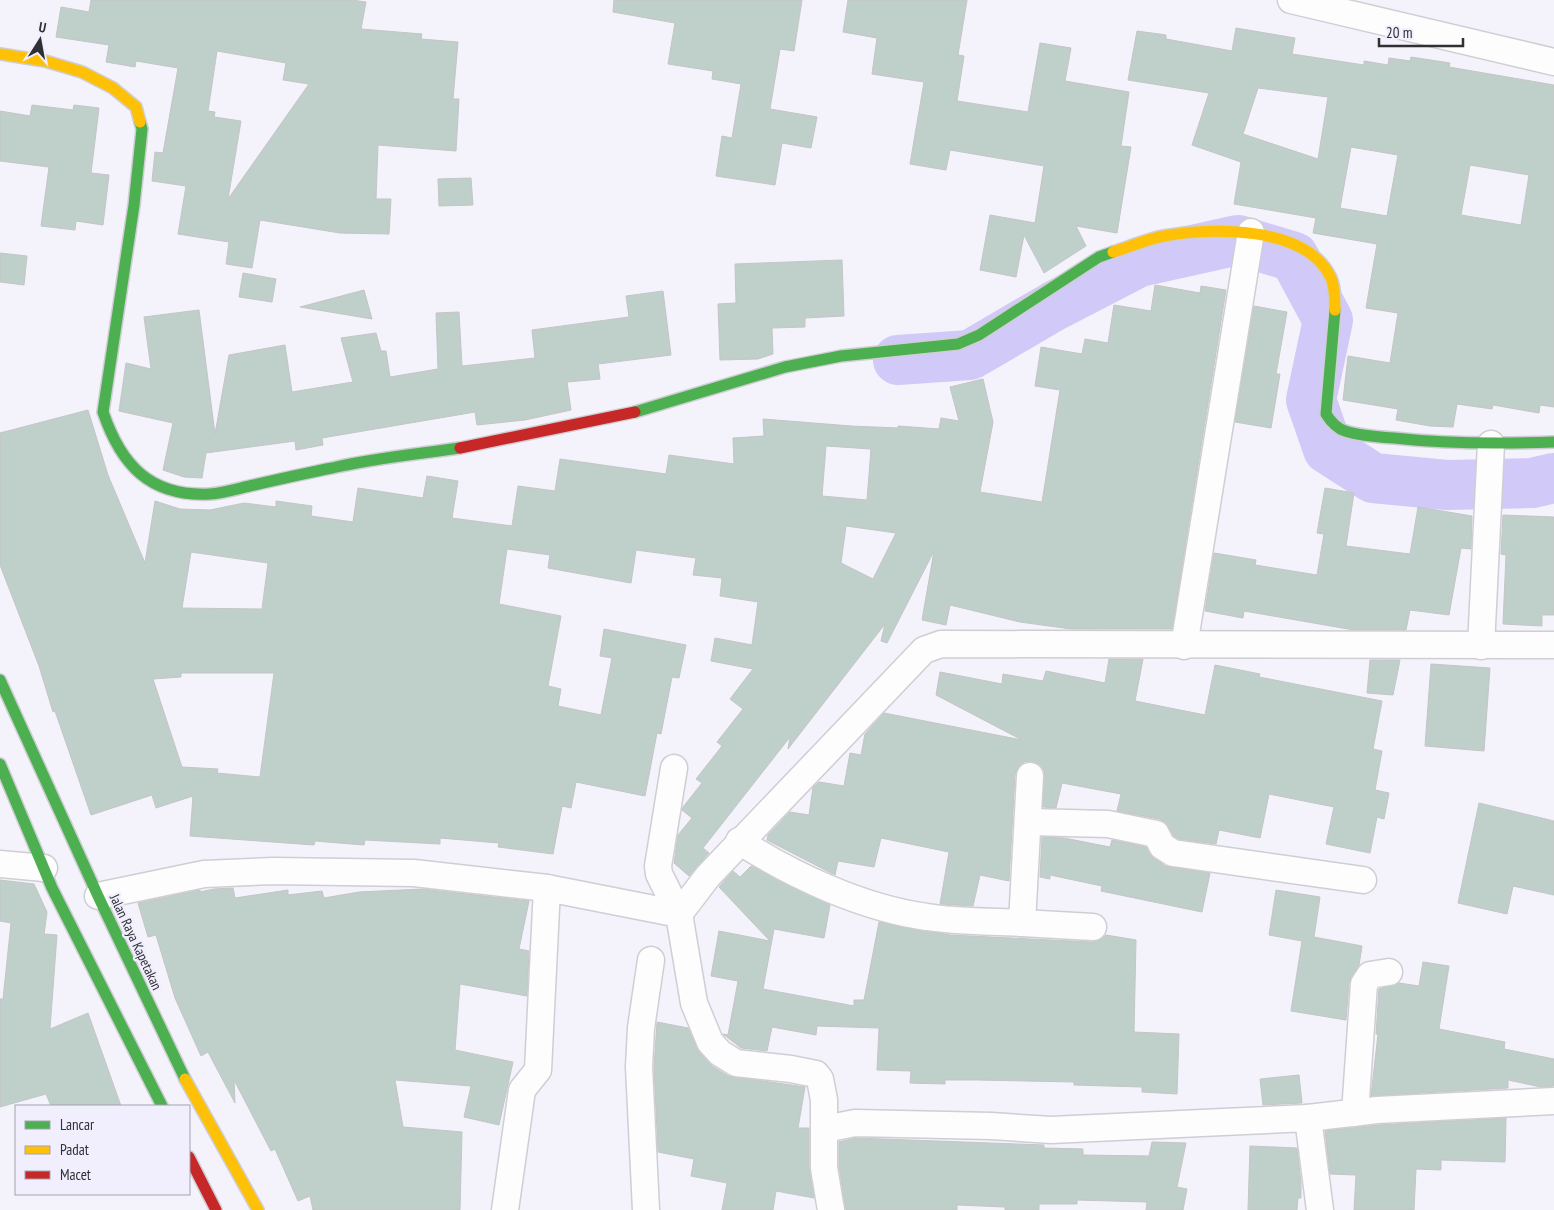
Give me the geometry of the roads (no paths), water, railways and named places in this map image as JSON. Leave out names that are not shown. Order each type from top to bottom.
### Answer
[{"type":"main road","points":[[0,54],[45,61],[82,72],[113,88],[136,107],[142,129],[137,177],[103,412],[112,440],[130,465],[145,478],[164,488],[181,493],[211,494],[344,465],[491,443],[642,411],[785,367],[832,358],[958,344],[979,335],[1010,313],[1099,257],[1164,236],[1220,231],[1249,243],[1299,247],[1314,256],[1331,277],[1335,302],[1335,325],[1326,414],[1333,425],[1345,431],[1364,435],[1491,451],[1554,442]]},
{"type":"main road","name":"Jalan Raya Kapetakan","points":[[0,680],[98,896],[188,1085],[258,1210]]},
{"type":"main road","points":[[0,764],[44,868],[162,1105]]},
{"type":"main road","points":[[190,1159],[216,1210]]},
{"type":"street","points":[[1291,0],[1554,62]]},
{"type":"street","points":[[1184,646],[1249,243]]},
{"type":"street","points":[[1481,646],[1491,451]]},
{"type":"street","points":[[679,914],[708,876],[739,842],[924,650],[931,646],[940,644],[1184,646],[1554,645]]},
{"type":"street","points":[[674,768],[658,866],[659,874],[679,914],[694,1003],[710,1042],[720,1053],[736,1063],[791,1069],[816,1074],[822,1085],[825,1129],[824,1168],[831,1210]]},
{"type":"street","points":[[1022,924],[1030,776]]},
{"type":"street","points":[[1028,822],[1108,824],[1156,834],[1162,846],[1173,853],[1364,880]]},
{"type":"street","points":[[739,842],[804,879],[882,906],[925,917],[1093,927]]},
{"type":"street","points":[[0,864],[44,868]]},
{"type":"street","points":[[98,896],[204,874],[273,870],[414,873],[547,888],[679,914]]},
{"type":"street","points":[[504,1210],[522,1090],[538,1070],[547,888]]},
{"type":"street","points":[[646,1210],[639,1067],[641,1028],[651,960]]},
{"type":"street","points":[[1355,1112],[1364,984],[1370,975],[1389,972]]},
{"type":"street","points":[[825,1129],[854,1123],[991,1126],[1051,1130],[1308,1118],[1355,1112],[1554,1101]]},
{"type":"street","points":[[1308,1118],[1320,1210]]},
{"type":"waterway","points":[[898,360],[970,355],[1054,306],[1139,262],[1238,240],[1294,257],[1328,320],[1311,400],[1328,449],[1373,478],[1447,485],[1532,483],[1554,478]]}]
